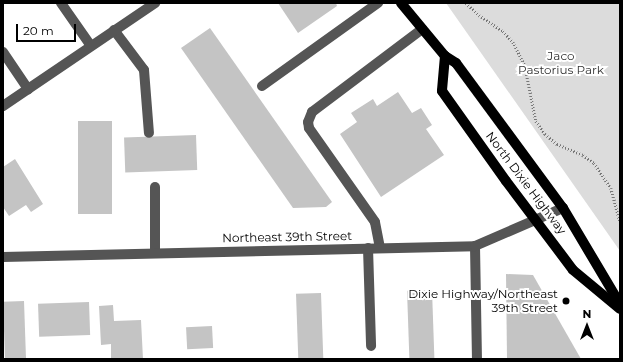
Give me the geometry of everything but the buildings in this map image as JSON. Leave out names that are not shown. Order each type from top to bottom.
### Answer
[{"type":"main road","name":"North Dixie Highway","points":[[401,3],[445,56],[456,63],[564,208],[620,304]]},
{"type":"main road","name":"North Dixie Highway","points":[[445,56],[442,91],[573,270],[620,309]]},
{"type":"street","points":[[61,3],[91,46]]},
{"type":"street","points":[[3,106],[155,3]]},
{"type":"street","points":[[262,86],[378,3]]},
{"type":"street","points":[[380,248],[375,222],[308,128],[308,122],[312,112],[422,28]]},
{"type":"street","points":[[114,30],[144,70],[149,133]]},
{"type":"street","points":[[3,52],[28,89]]},
{"type":"street","points":[[155,186],[155,253]]},
{"type":"street","name":"Northeast 39th Street","points":[[3,257],[476,246],[564,208]]},
{"type":"street","points":[[476,246],[476,359]]},
{"type":"street","points":[[368,248],[371,346]]},
{"type":"path","points":[[466,3],[479,16],[503,30],[514,42],[525,66],[536,121],[545,134],[557,144],[583,155],[594,163],[611,188],[620,222]]},
{"type":"green space","name":"Jaco Pastorius Park","points":[[446,3],[620,3],[620,251]]},
{"type":"place","name":"Dixie Highway/Northeast 39th Street","points":[[566,301]]}]
